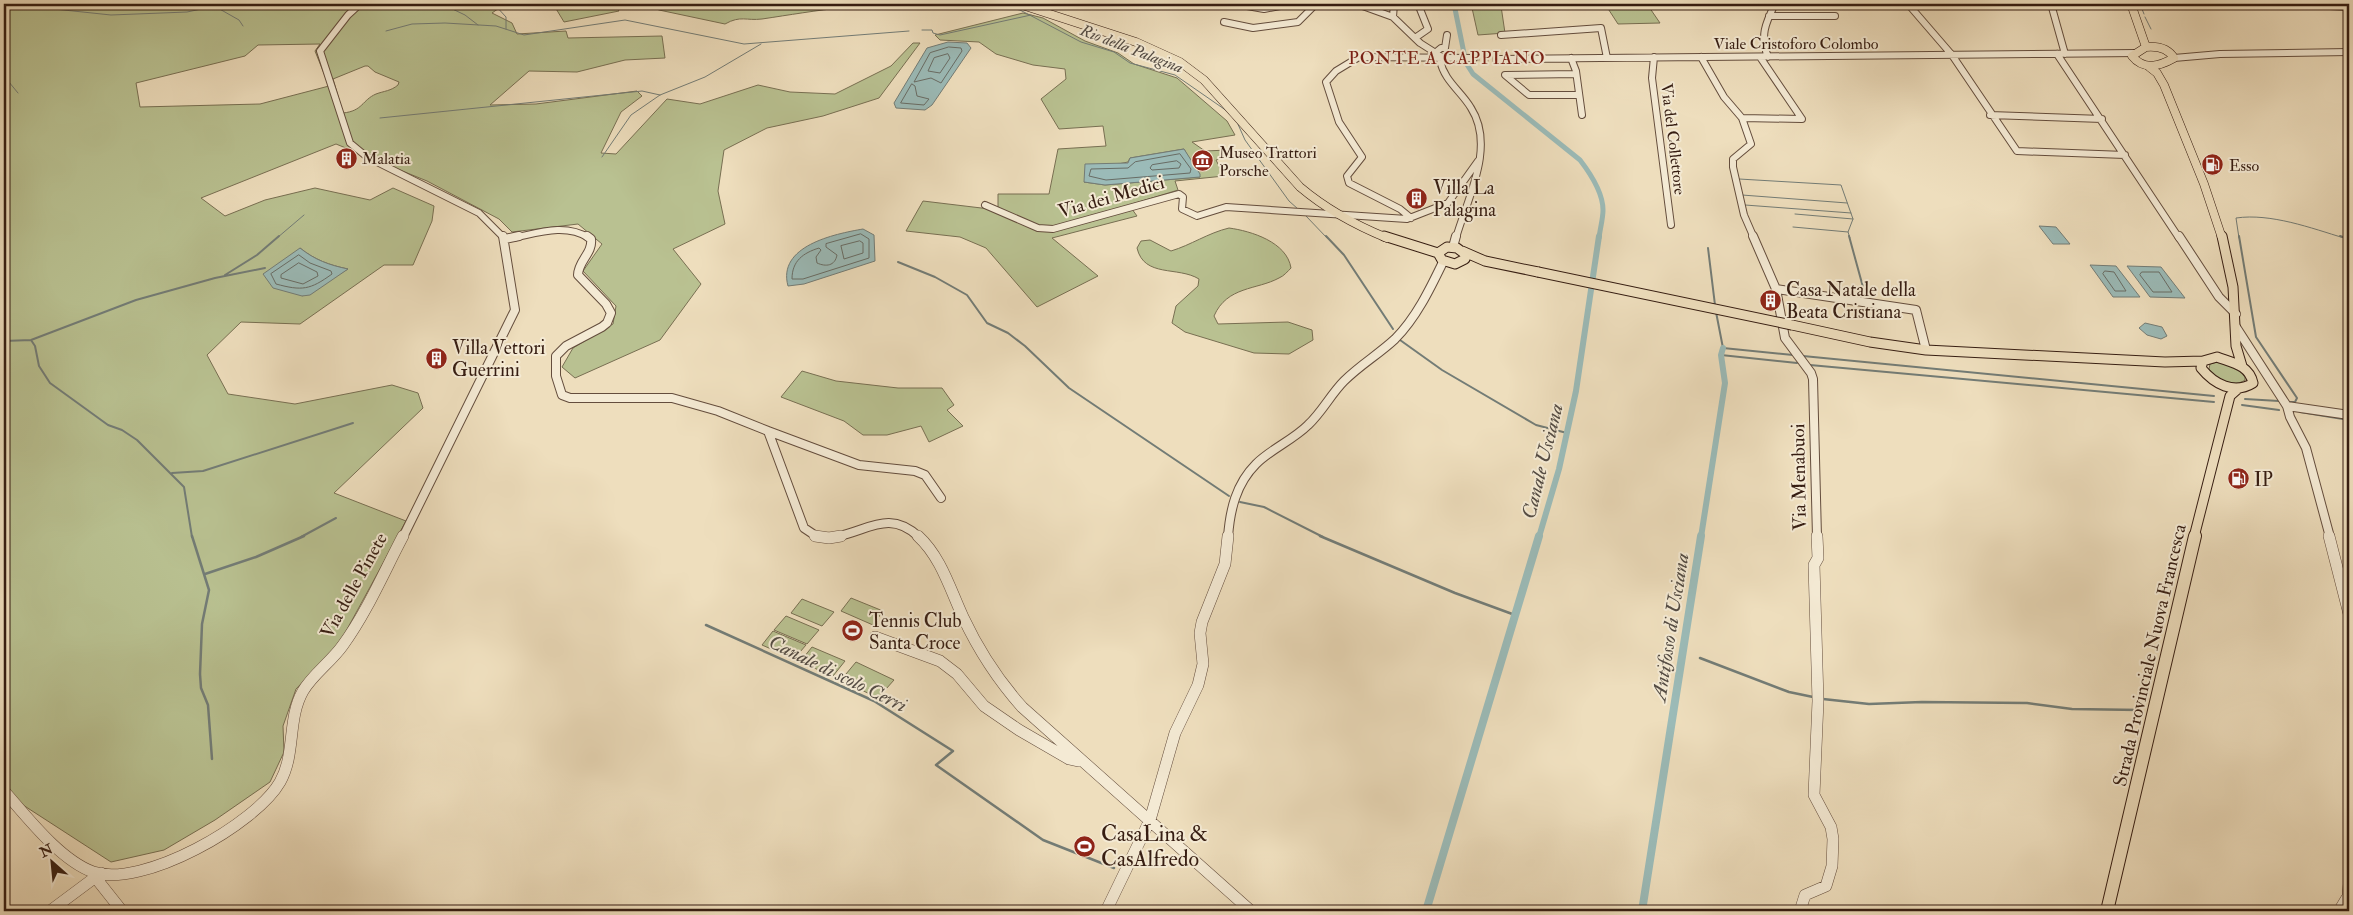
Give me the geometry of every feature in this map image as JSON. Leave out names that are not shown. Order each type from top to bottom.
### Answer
[{"type":"main road","points":[[1019,4],[1136,42],[1180,62],[1204,80],[1300,187],[1337,214],[1376,234],[1438,252],[1444,248],[1453,248],[1485,261],[1870,342],[1926,350],[2165,362],[2203,361],[2227,352],[2235,332]]},
{"type":"main road","points":[[2130,4],[2146,47]]},
{"type":"main road","points":[[2141,30],[2149,41],[2171,53],[2174,58],[2161,66],[2148,66]]},
{"type":"main road","points":[[2159,48],[2146,47],[2132,56],[2136,61],[2148,66],[2157,73],[2164,84]]},
{"type":"main road","points":[[2161,66],[2164,84],[2222,238],[2233,286],[2237,358],[2243,366]]},
{"type":"main road","points":[[1462,251],[1466,256],[1463,262]]},
{"type":"main road","points":[[1438,252],[1438,256],[1443,262],[1456,264],[1485,261]]},
{"type":"main road","points":[[2217,357],[2243,366]]},
{"type":"main road","points":[[2203,361],[2201,368],[2205,374]]},
{"type":"main road","points":[[2165,362],[2191,368],[2217,382],[2239,388]]},
{"type":"main road","name":"Strada Provinciale Nuova Francesca","points":[[2107,911],[2226,407],[2230,396],[2239,388],[2250,386],[2253,381],[2251,374],[2243,366]]},
{"type":"main road","points":[[2217,382],[2225,396],[2226,407]]},
{"type":"street","points":[[360,4],[348,15],[320,51],[350,143],[377,162],[479,213],[494,226],[505,240],[567,229],[582,232],[591,239],[592,246],[579,264],[578,275],[606,304],[611,313],[602,327],[566,346],[556,356],[556,376],[562,395],[570,398],[672,398],[718,411],[858,465],[915,471],[925,475],[941,498]]},
{"type":"street","points":[[1236,4],[1258,10],[1291,4]]},
{"type":"street","points":[[1224,22],[1253,28],[1298,22],[1304,19],[1307,12],[1316,4]]},
{"type":"street","points":[[1357,4],[1393,17],[1415,38],[1441,58],[1442,70],[1447,79],[1473,111],[1479,134],[1478,161],[1475,180],[1453,248]]},
{"type":"street","points":[[1393,17],[1394,4]]},
{"type":"street","points":[[1415,38],[1428,29],[1418,4]]},
{"type":"street","points":[[1742,118],[1802,119],[1764,57],[1761,41],[1762,32],[1775,4]]},
{"type":"street","points":[[1908,4],[1952,55],[1990,115],[2017,151],[2125,155]]},
{"type":"street","points":[[2051,4],[2065,54]]},
{"type":"street","points":[[2292,4],[2300,6],[2349,7]]},
{"type":"street","points":[[1769,16],[1835,16]]},
{"type":"street","points":[[1501,35],[1601,28],[1606,58]]},
{"type":"street","points":[[1435,53],[1441,48],[1445,48],[1446,35]]},
{"type":"street","points":[[2174,58],[2220,54],[2349,52]]},
{"type":"street","name":"Viale Cristoforo Colombo","points":[[1499,59],[2137,53]]},
{"type":"street","points":[[2057,54],[2219,297],[2236,314]]},
{"type":"street","name":"Viale Cristoforo Colombo","points":[[2093,54],[2136,61]]},
{"type":"street","points":[[1411,218],[1400,209],[1349,183],[1347,176],[1362,157],[1338,122],[1326,82],[1336,71],[1359,57],[1474,58]]},
{"type":"street","name":"Via Menabuoi","points":[[1701,57],[1724,97],[1742,118],[1750,144],[1733,159],[1733,167],[1744,215],[1776,289],[1785,338],[1811,372],[1812,379],[1818,558],[1814,564],[1818,698],[1814,795],[1817,808],[1831,826],[1833,835],[1831,878],[1826,886],[1821,889],[1807,891],[1802,896],[1800,911]]},
{"type":"street","points":[[1571,58],[1576,74],[1582,115]]},
{"type":"street","name":"Via del Collettore","points":[[1654,58],[1652,78],[1671,225]]},
{"type":"street","points":[[1576,74],[1505,75],[1529,95],[1579,95]]},
{"type":"street","points":[[1990,115],[2102,119]]},
{"type":"street","name":"Via dei Medici","points":[[985,205],[1014,220],[1045,229],[1064,227],[1179,194],[1183,197],[1182,209],[1191,215],[1197,216],[1226,207],[1337,214],[1394,220],[1411,218],[1448,203],[1478,161]]},
{"type":"street","name":"Via delle Pinete","points":[[4,791],[47,838],[81,865],[95,872],[102,873],[145,869],[167,864],[199,850],[244,819],[264,802],[279,784],[289,764],[293,738],[293,718],[298,702],[305,689],[346,641],[381,578],[514,310],[505,240]]},
{"type":"street","points":[[1106,911],[1150,820],[1175,733],[1198,685],[1203,664],[1200,634],[1202,622],[1225,564],[1230,513],[1238,489],[1256,464],[1308,425],[1343,382],[1362,364],[1394,340],[1408,324],[1429,291],[1443,262]]},
{"type":"street","points":[[1776,289],[1916,310],[1926,350]]},
{"type":"street","points":[[2235,332],[2287,406],[2290,417],[2306,448],[2349,614]]},
{"type":"street","points":[[2287,406],[2349,415]]},
{"type":"street","points":[[768,431],[804,528],[809,534],[818,539],[834,539],[867,526],[884,522],[898,522],[912,530],[934,555],[973,636],[1009,692],[1036,723],[1150,820],[1251,911]]},
{"type":"street","points":[[875,637],[940,661],[957,674],[984,706],[1019,730],[1069,759],[1083,763]]},
{"type":"street","points":[[50,911],[102,873]]},
{"type":"street","points":[[102,873],[99,882],[122,911]]},
{"type":"street","points":[[2339,911],[2348,896],[2349,884]]},
{"type":"green space","points":[[4,4],[505,4],[492,13],[512,23],[517,34],[566,31],[568,38],[662,36],[665,58],[625,60],[577,72],[529,71],[490,105],[536,104],[637,91],[642,96],[621,112],[601,153],[616,154],[667,99],[700,104],[758,85],[790,92],[835,94],[891,66],[913,43],[920,43],[879,98],[823,116],[767,128],[724,150],[718,191],[725,224],[673,249],[701,284],[660,340],[575,378],[562,367],[573,348],[613,324],[616,306],[583,271],[602,244],[578,224],[512,232],[499,219],[427,181],[336,144],[201,198],[225,216],[265,200],[315,188],[370,200],[393,188],[434,206],[432,221],[413,265],[384,265],[300,324],[241,322],[207,355],[228,394],[295,404],[392,385],[418,393],[423,408],[334,493],[406,521],[339,644],[296,689],[283,726],[284,752],[270,782],[215,820],[164,850],[111,862],[6,794],[4,795]],"holes":[[[320,44],[315,51],[329,86],[260,104],[140,107],[136,83],[245,56],[258,45]],[[368,66],[375,72],[399,82],[393,89],[371,96],[359,108],[343,113],[333,79]],[[300,248],[322,262],[348,269],[302,296]]]},
{"type":"green space","points":[[532,4],[615,4],[619,11],[564,22],[555,7]]},
{"type":"green space","points":[[645,4],[932,4],[926,8],[885,5],[823,10],[762,19],[740,19],[725,24],[659,10]]},
{"type":"green space","points":[[1605,4],[1647,4],[1660,23],[1618,24]]},
{"type":"green space","points":[[1474,6],[1501,6],[1505,33],[1478,35],[1472,8]]},
{"type":"green space","points":[[1023,13],[1043,18],[1085,41],[1118,53],[1134,64],[1177,78],[1227,121],[1235,135],[1192,142],[1205,151],[1228,150],[1232,156],[1216,160],[1224,176],[1175,181],[1178,190],[1129,205],[1137,216],[1052,238],[1098,276],[1037,307],[986,248],[960,237],[906,231],[923,201],[998,210],[998,194],[1049,194],[1058,149],[1106,146],[1103,126],[1059,129],[1041,99],[1066,79],[1065,69],[1033,65],[996,54],[979,42],[940,40],[935,35]],"holes":[[[1184,149],[1200,177],[1105,185],[1084,182],[1118,164],[1128,162],[1130,158]]]},
{"type":"green space","points":[[1229,228],[1267,239],[1283,251],[1291,268],[1281,277],[1243,290],[1227,299],[1214,316],[1218,324],[1288,322],[1312,330],[1313,340],[1289,354],[1254,353],[1185,332],[1172,323],[1176,306],[1198,286],[1199,279],[1191,275],[1154,268],[1147,264],[1137,248],[1141,241],[1150,240],[1171,251]]},
{"type":"green space","points":[[2217,362],[2227,363],[2245,374],[2245,380],[2231,383],[2216,376],[2209,369],[2210,364]]},
{"type":"green space","points":[[802,371],[836,381],[898,388],[942,388],[954,405],[947,410],[963,426],[929,442],[921,426],[887,435],[863,435],[844,421],[781,397]]},
{"type":"green space","points":[[851,598],[883,611],[873,625],[841,611]]},
{"type":"green space","points":[[802,599],[834,612],[822,626],[791,613]]},
{"type":"green space","points":[[786,616],[819,630],[807,644],[774,630]]},
{"type":"green space","points":[[773,631],[806,645],[794,659],[762,645]]},
{"type":"green space","points":[[812,647],[845,661],[833,676],[800,662]]},
{"type":"green space","points":[[856,662],[894,680],[878,698],[841,680]]},
{"type":"water","points":[[948,42],[967,43],[971,48],[932,105],[925,110],[896,108],[894,103],[927,48]]},
{"type":"water","points":[[1184,149],[1200,177],[1105,185],[1084,182],[1085,164],[1128,163],[1130,158]]},
{"type":"water","points":[[2039,226],[2056,227],[2070,244],[2053,244]]},
{"type":"water","points":[[863,229],[874,235],[875,261],[804,284],[788,286],[787,272],[791,261],[799,252],[810,244],[838,234]]},
{"type":"water","points":[[300,248],[322,262],[348,269],[310,295],[302,296],[273,288],[263,274]]},
{"type":"water","points":[[2090,265],[2116,266],[2140,297],[2113,297]]},
{"type":"water","points":[[2127,266],[2161,267],[2185,298],[2150,297]]},
{"type":"water","points":[[2145,323],[2162,327],[2167,336],[2161,339],[2147,335],[2139,328]]},
{"type":"waterway","points":[[7,4],[111,15],[187,12],[225,4]]},
{"type":"waterway","points":[[442,4],[465,15],[478,25]]},
{"type":"waterway","points":[[494,4],[506,17],[506,29]]},
{"type":"waterway","name":"Canale Usciana","points":[[1454,4],[1466,63],[1473,74],[1580,160],[1592,177],[1602,204],[1603,213],[1599,238]]},
{"type":"waterway","points":[[2140,4],[2144,14]]},
{"type":"waterway","name":"Rio della Palagina","points":[[993,5],[1020,10],[1030,15]]},
{"type":"waterway","points":[[216,7],[239,20],[243,26]]},
{"type":"waterway","points":[[922,30],[932,30],[933,33],[940,35],[1030,15]]},
{"type":"waterway","name":"Rio della Palagina","points":[[1030,15],[1081,42],[1114,52],[1130,63],[1175,75],[1227,111]]},
{"type":"waterway","points":[[2145,17],[2151,29]]},
{"type":"waterway","points":[[478,25],[496,26],[524,35],[625,20],[744,44],[909,31]]},
{"type":"waterway","points":[[386,31],[412,24],[478,25]]},
{"type":"waterway","points":[[660,95],[705,77],[761,44]]},
{"type":"waterway","points":[[4,76],[18,93]]},
{"type":"waterway","points":[[380,118],[642,91],[660,95]]},
{"type":"waterway","points":[[602,157],[631,115],[660,95]]},
{"type":"waterway","name":"Rio della Palagina","points":[[1237,122],[1245,140],[1289,201],[1298,209]]},
{"type":"waterway","points":[[1739,179],[1841,185],[1851,213]]},
{"type":"waterway","points":[[1742,195],[1847,203]]},
{"type":"waterway","points":[[1745,205],[1851,213]]},
{"type":"waterway","points":[[1851,213],[1853,219]]},
{"type":"waterway","points":[[1795,214],[1853,219]]},
{"type":"waterway","points":[[277,238],[304,215]]},
{"type":"waterway","name":"Rio della Palagina","points":[[1306,216],[1327,238]]},
{"type":"waterway","points":[[2239,238],[2236,218],[2249,217],[2291,222],[2344,238]]},
{"type":"waterway","points":[[1848,232],[1853,219]]},
{"type":"waterway","points":[[1793,227],[1848,232]]},
{"type":"waterway","points":[[1848,232],[1850,238]]},
{"type":"waterway","points":[[225,275],[257,255],[279,236]]},
{"type":"waterway","name":"Rio della Palagina","points":[[1326,236],[1344,255],[1393,329]]},
{"type":"waterway","name":"Canale Usciana","points":[[1539,537],[1559,469],[1576,391],[1599,236]]},
{"type":"waterway","points":[[1849,236],[1866,298]]},
{"type":"waterway","points":[[2239,236],[2256,337],[2297,398],[2295,402],[2290,402]]},
{"type":"waterway","points":[[2340,236],[2349,239]]},
{"type":"waterway","points":[[1708,248],[1715,305]]},
{"type":"waterway","points":[[898,262],[935,277],[967,295],[987,323],[1008,333],[1025,346],[1069,388],[1229,496]]},
{"type":"waterway","points":[[31,340],[136,300],[215,278],[265,268]]},
{"type":"waterway","points":[[1716,312],[1723,348],[1793,355]]},
{"type":"waterway","points":[[4,341],[31,340]]},
{"type":"waterway","points":[[31,340],[35,346],[39,366],[50,383],[108,425],[122,430],[137,440],[184,487],[192,537]]},
{"type":"waterway","name":"Rio della Palagina","points":[[1400,340],[1442,370],[1536,425],[1567,433]]},
{"type":"waterway","name":"Antifosso di Usciana","points":[[1701,537],[1725,383],[1721,355],[1723,348]]},
{"type":"waterway","points":[[1721,355],[1797,363]]},
{"type":"waterway","points":[[1803,356],[2214,396]]},
{"type":"waterway","points":[[1810,365],[2214,402]]},
{"type":"waterway","points":[[2245,399],[2279,401]]},
{"type":"waterway","points":[[2242,405],[2279,410]]},
{"type":"waterway","points":[[2300,412],[2349,420]]},
{"type":"waterway","points":[[172,473],[203,471],[353,423]]},
{"type":"waterway","points":[[1240,502],[1264,507],[1323,537]]},
{"type":"waterway","points":[[301,537],[336,518]]},
{"type":"waterway","points":[[192,536],[209,590],[202,624],[200,674],[201,688],[208,705],[212,759]]},
{"type":"waterway","points":[[205,574],[256,557],[304,536]]},
{"type":"waterway","points":[[1320,536],[1455,593],[1515,615]]},
{"type":"waterway","name":"Canale Usciana","points":[[1426,911],[1539,536]]},
{"type":"waterway","name":"Antifosso di Usciana","points":[[1642,911],[1701,536]]},
{"type":"waterway","name":"Canale di scolo Cerri","points":[[706,625],[874,701],[953,751],[936,765],[1043,840],[1114,868]]},
{"type":"waterway","points":[[1700,658],[1789,692],[1813,697]]},
{"type":"waterway","points":[[1823,699],[1869,704],[1922,702],[2027,703],[2072,709],[2140,710]]},
{"type":"tunnel","points":[[1474,58],[1499,59]]},
{"type":"place","name":"Malatia","points":[[346,158]]},
{"type":"place","name":"Museo Trattori Porsche","points":[[1203,161]]},
{"type":"place","name":"Esso","points":[[2213,165]]},
{"type":"place","name":"Villa La Palagina","points":[[1417,198]]},
{"type":"place","name":"Casa Natale della Beata Cristiana","points":[[1770,300]]},
{"type":"place","name":"Villa Vettori Guerrini","points":[[436,358]]},
{"type":"place","name":"IP","points":[[2238,479]]},
{"type":"place","name":"Tennis Club Santa Croce","points":[[853,631]]},
{"type":"place","name":"CasaLina & CasAlfredo","points":[[1085,846]]},
{"type":"district","name":"PONTE A CAPPIANO","points":[[1447,58]]}]
